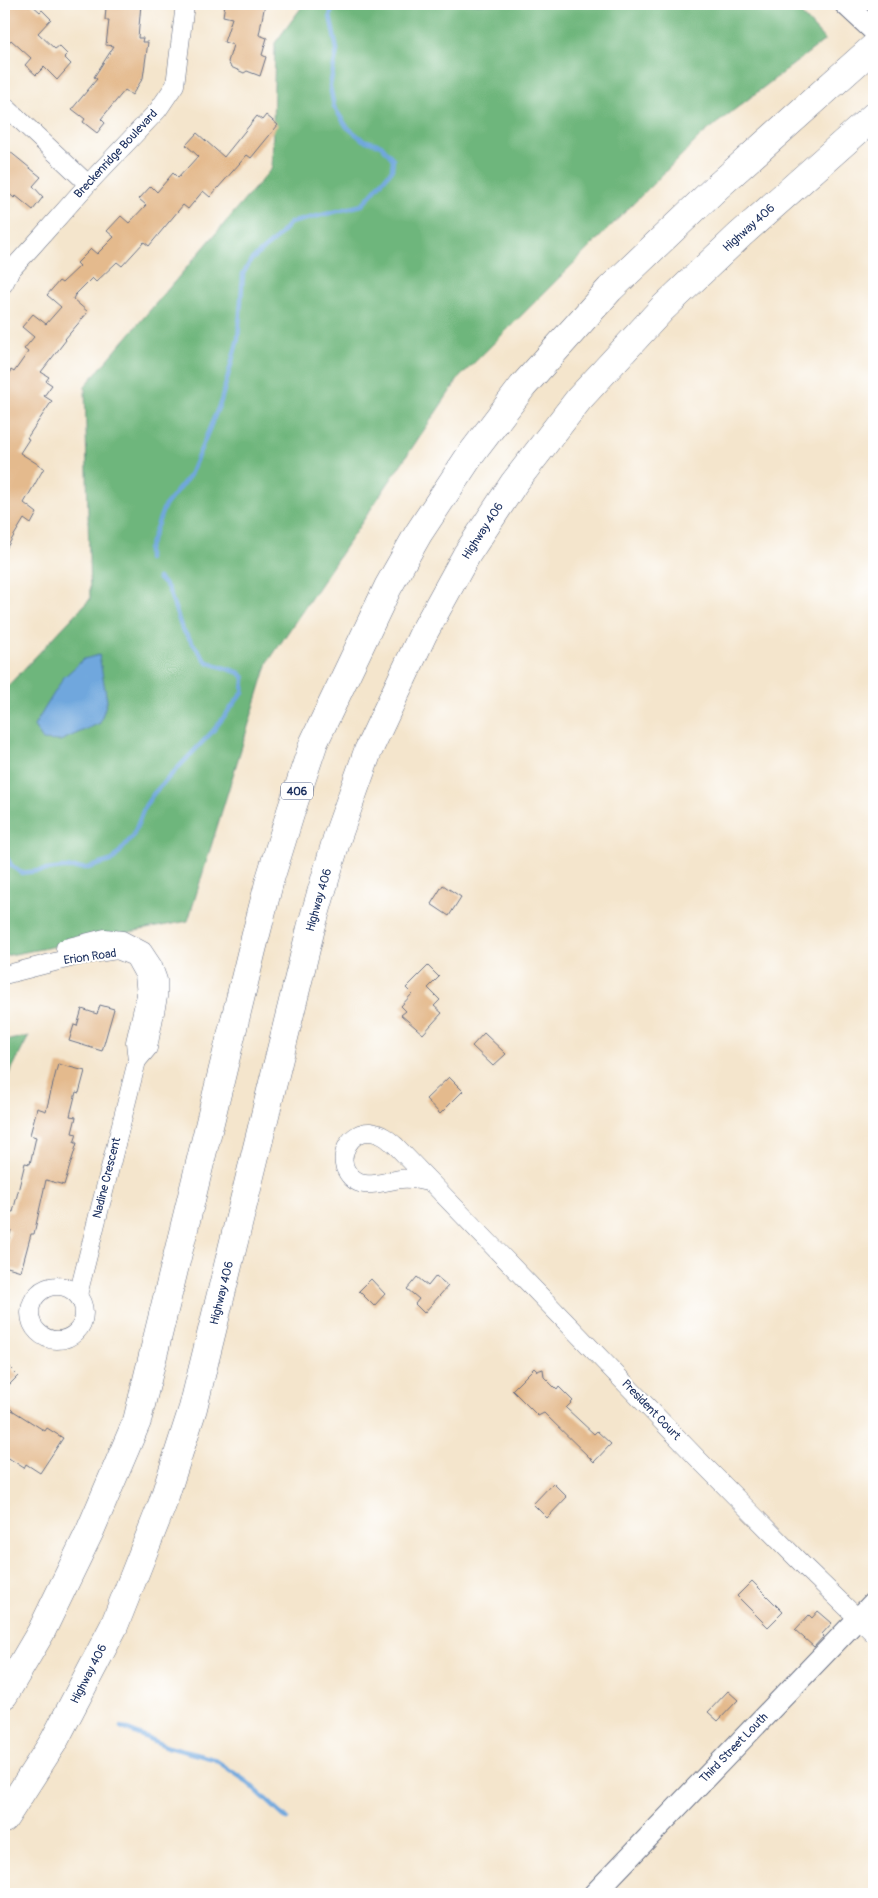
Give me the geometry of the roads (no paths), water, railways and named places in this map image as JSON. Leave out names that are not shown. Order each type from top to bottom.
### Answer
[{"type":"highway","name":"406","points":[[4,1695],[41,1632],[90,1531],[136,1421],[252,950],[290,811],[314,742],[388,587],[418,534],[469,456],[523,386],[610,289],[717,187],[874,47]]},
{"type":"highway","name":"Highway 406","points":[[4,1819],[54,1741],[114,1626],[162,1505],[193,1408],[311,928],[337,838],[368,751],[423,634],[467,554],[514,483],[579,398],[662,309],[740,235],[874,116]]},
{"type":"street","name":"Breckenridge Boulevard","points":[[4,284],[11,270],[158,110],[174,85],[185,4]]},
{"type":"street","points":[[845,4],[874,31]]},
{"type":"street","points":[[4,105],[88,184]]},
{"type":"street","name":"Erion Road","points":[[4,964],[105,938],[122,940],[143,951],[153,966],[158,980],[158,997],[148,1048],[136,1061]]},
{"type":"street","name":"Erion Road","points":[[4,975],[78,956],[117,950],[134,957],[144,975],[146,995],[135,1042],[136,1061]]},
{"type":"street","name":"Nadine Crescent","points":[[78,1296],[136,1061]]},
{"type":"street","name":"President Court","points":[[431,1183],[409,1178],[378,1184],[360,1184],[346,1172],[343,1163],[345,1149],[356,1136],[368,1132],[383,1136],[396,1146],[708,1468],[874,1634]]},
{"type":"street","name":"Third Street Louth","points":[[594,1894],[874,1602]]},
{"type":"water","points":[[99,655],[107,701],[100,723],[60,741],[43,740],[34,726],[64,677],[84,659]]},
{"type":"waterway","points":[[148,559],[148,550],[164,507],[190,475],[221,401],[238,339],[243,274],[251,260],[276,239],[290,223],[362,205],[392,170],[393,159],[381,145],[363,140],[347,127],[334,107],[330,86],[337,50],[330,16],[333,4]]},
{"type":"waterway","points":[[4,853],[11,865],[21,873],[63,868],[88,868],[113,860],[133,836],[145,806],[154,793],[213,731],[243,692],[244,678],[240,673],[207,662],[182,629],[168,588],[158,578]]},
{"type":"waterway","points":[[121,1727],[168,1747],[214,1759],[246,1781],[287,1819]]}]
